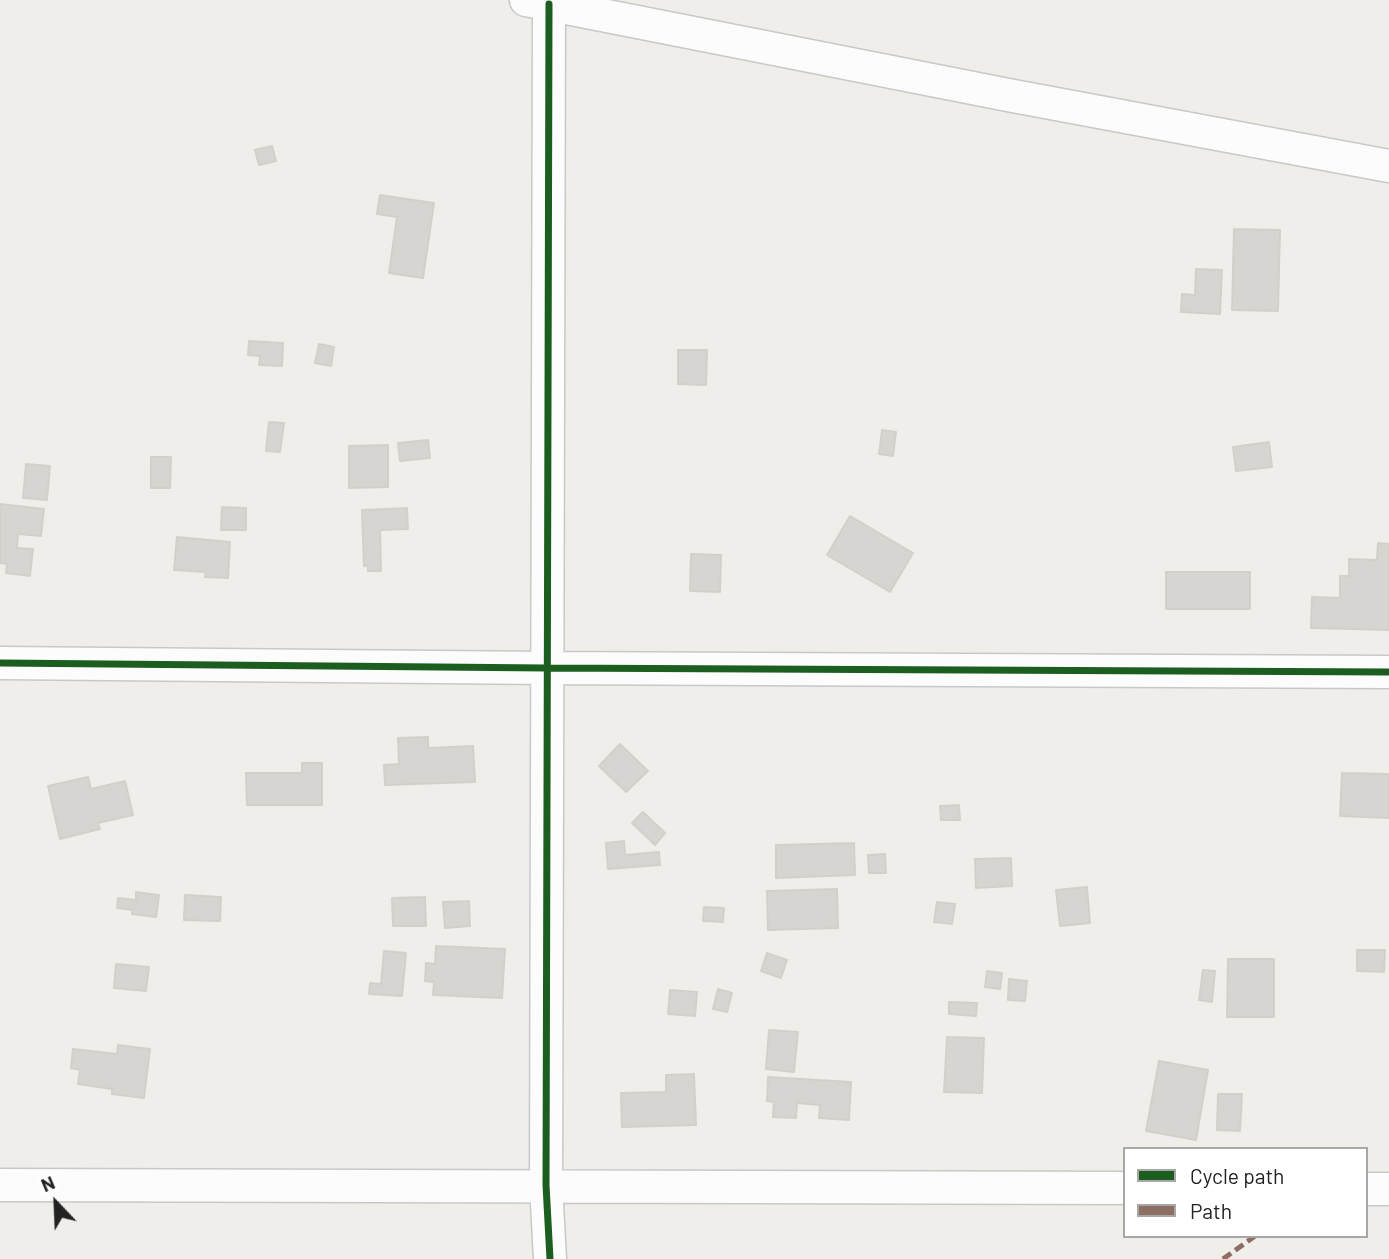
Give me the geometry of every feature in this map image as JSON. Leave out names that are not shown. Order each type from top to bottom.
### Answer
[{"type":"street","points":[[550,1259],[546,1185],[547,668],[533,1],[1008,95],[1389,166]]},
{"type":"street","points":[[0,663],[1389,672]]},
{"type":"street","points":[[0,1185],[1123,1188]]},
{"type":"street","points":[[1368,1189],[1389,1189]]},
{"type":"building","points":[[272,146],[276,161],[259,165],[255,150]]},
{"type":"building","points":[[380,195],[434,203],[423,278],[389,273],[397,217],[377,214]]},
{"type":"building","points":[[1234,229],[1280,230],[1278,311],[1232,310]]},
{"type":"building","points":[[1196,269],[1222,270],[1220,314],[1181,312],[1182,294],[1195,295]]},
{"type":"building","points":[[249,341],[283,343],[282,366],[259,365],[260,356],[248,355]]},
{"type":"building","points":[[319,344],[334,347],[331,366],[315,363]]},
{"type":"building","points":[[678,350],[707,350],[706,385],[678,384]]},
{"type":"building","points":[[269,422],[284,423],[280,452],[266,451]]},
{"type":"building","points":[[882,430],[896,432],[893,456],[879,454]]},
{"type":"building","points":[[428,440],[430,458],[400,461],[398,443]]},
{"type":"building","points":[[1269,442],[1272,467],[1236,471],[1233,447]]},
{"type":"building","points":[[388,445],[388,487],[349,488],[349,446]]},
{"type":"building","points":[[151,457],[171,457],[170,488],[151,488]]},
{"type":"building","points":[[26,464],[50,466],[47,500],[23,498]]},
{"type":"building","points":[[0,504],[44,509],[41,536],[18,534],[17,548],[33,549],[30,576],[6,573],[7,564],[0,563]]},
{"type":"building","points":[[222,507],[246,508],[246,530],[221,530]]},
{"type":"building","points":[[407,508],[408,529],[380,530],[381,571],[368,571],[368,565],[364,566],[362,510]]},
{"type":"building","points":[[850,516],[913,553],[890,592],[827,555]]},
{"type":"building","points":[[177,537],[230,542],[228,578],[205,577],[206,572],[174,570]]},
{"type":"building","points":[[1378,543],[1389,544],[1389,630],[1311,628],[1312,597],[1340,598],[1340,576],[1349,576],[1349,559],[1377,560]]},
{"type":"building","points":[[691,554],[721,555],[720,592],[690,591]]},
{"type":"building","points":[[1166,572],[1250,572],[1250,609],[1166,609]]},
{"type":"building","points":[[428,737],[428,748],[473,746],[475,782],[385,785],[384,765],[399,764],[398,738]]},
{"type":"building","points":[[620,744],[648,771],[626,792],[599,766]]},
{"type":"building","points":[[302,763],[322,763],[322,805],[247,805],[246,773],[302,773]]},
{"type":"building","points":[[1342,773],[1389,774],[1389,818],[1340,816]]},
{"type":"building","points":[[88,777],[91,789],[125,781],[133,815],[98,823],[100,829],[60,839],[48,786]]},
{"type":"building","points":[[959,805],[960,820],[941,820],[940,806]]},
{"type":"building","points":[[643,812],[665,833],[655,845],[632,823]]},
{"type":"building","points":[[624,841],[625,855],[659,852],[660,865],[608,869],[606,843]]},
{"type":"building","points":[[854,843],[855,875],[776,878],[776,845]]},
{"type":"building","points":[[885,854],[886,873],[869,873],[868,855]]},
{"type":"building","points":[[1011,858],[1012,886],[976,888],[975,859]]},
{"type":"building","points":[[1087,887],[1090,923],[1060,926],[1056,890]]},
{"type":"building","points":[[837,889],[838,928],[768,930],[767,891]]},
{"type":"building","points":[[136,892],[159,895],[156,917],[132,914],[133,910],[117,908],[118,898],[136,900]]},
{"type":"building","points":[[185,895],[221,897],[220,921],[184,920]]},
{"type":"building","points":[[425,897],[426,926],[393,926],[392,898]]},
{"type":"building","points":[[469,901],[470,926],[445,928],[443,902]]},
{"type":"building","points":[[937,902],[955,904],[952,924],[934,922]]},
{"type":"building","points":[[704,907],[724,908],[723,922],[703,921]]},
{"type":"building","points":[[436,946],[505,949],[502,998],[433,995],[434,982],[425,981],[426,963],[435,964]]},
{"type":"building","points":[[1357,950],[1385,950],[1384,972],[1357,971]]},
{"type":"building","points":[[384,951],[406,953],[402,996],[369,994],[370,983],[381,984]]},
{"type":"building","points":[[767,953],[787,960],[781,978],[761,971]]},
{"type":"building","points":[[1228,959],[1274,959],[1274,1017],[1227,1017]]},
{"type":"building","points":[[116,964],[149,967],[146,991],[114,988]]},
{"type":"building","points":[[1203,970],[1215,971],[1212,1002],[1199,1000]]},
{"type":"building","points":[[987,971],[1002,973],[1000,989],[985,987]]},
{"type":"building","points":[[1009,979],[1027,981],[1025,1001],[1008,1000]]},
{"type":"building","points":[[718,989],[732,993],[727,1012],[713,1009]]},
{"type":"building","points":[[670,990],[697,992],[695,1016],[668,1014]]},
{"type":"building","points":[[949,1002],[977,1003],[976,1016],[949,1014]]},
{"type":"building","points":[[769,1030],[798,1032],[794,1072],[766,1069]]},
{"type":"building","points":[[947,1037],[984,1038],[982,1093],[944,1092]]},
{"type":"building","points":[[118,1045],[150,1049],[144,1098],[112,1094],[112,1089],[78,1084],[80,1070],[71,1068],[73,1049],[117,1054]]},
{"type":"building","points":[[1159,1061],[1208,1070],[1196,1140],[1146,1131]]},
{"type":"building","points":[[694,1074],[696,1125],[622,1127],[621,1093],[666,1092],[666,1075]]},
{"type":"building","points":[[768,1077],[851,1082],[849,1120],[819,1118],[820,1105],[797,1103],[796,1118],[773,1117],[774,1102],[767,1101]]},
{"type":"building","points":[[1218,1094],[1242,1094],[1240,1131],[1217,1130]]},
{"type":"marked path","points":[[1223,1259],[1252,1238]]},
{"type":"cycle path","points":[[549,4],[546,1185],[550,1259]]},
{"type":"cycle path","points":[[0,663],[1389,672]]}]
